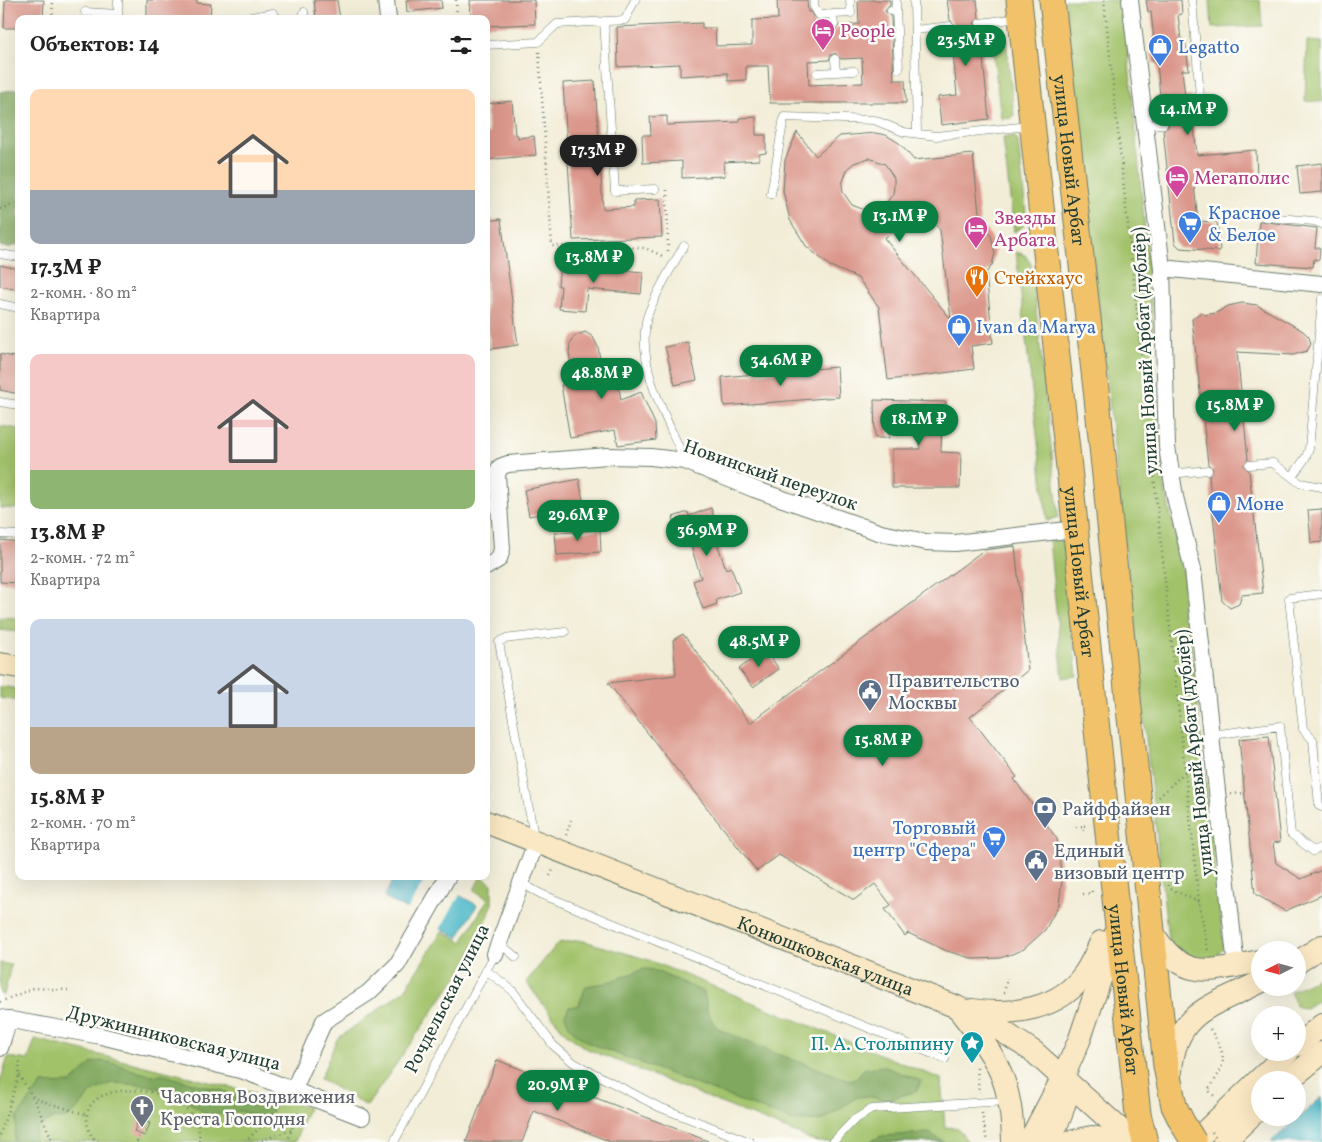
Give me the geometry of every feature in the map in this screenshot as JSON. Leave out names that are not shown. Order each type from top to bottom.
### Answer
[{"type":"main road","name":"улица Новый Арбат","points":[[1052,0],[1097,398],[1170,1089],[1174,1106],[1190,1136]]},
{"type":"main road","name":"улица Новый Арбат","points":[[1020,9],[1138,1114],[1145,1142]]},
{"type":"main road","points":[[0,664],[15,666]]},
{"type":"main road","name":"Конюшковская улица","points":[[490,824],[957,1007],[1002,1031],[1034,1052],[1134,1142]]},
{"type":"main road","points":[[957,1007],[992,1013],[1032,1009],[1052,1001],[1072,988],[1084,974],[1104,937],[1115,896]]},
{"type":"main road","points":[[1029,1142],[1066,1079],[1118,927]]},
{"type":"main road","points":[[1152,932],[1163,950],[1182,966],[1191,969],[1214,970],[1251,963]]},
{"type":"main road","points":[[1170,1089],[1172,1056],[1176,1041],[1184,1027],[1203,1010],[1251,986]]},
{"type":"main road","points":[[957,1007],[992,1053],[1001,1070],[1008,1101],[1013,1142]]},
{"type":"main road","points":[[1306,1038],[1322,1025]]},
{"type":"main road","points":[[1300,1071],[1322,1053]]},
{"type":"main road","points":[[1190,1136],[1278,1061]]},
{"type":"main road","points":[[1049,1142],[1067,1097],[1066,1079]]},
{"type":"main road","points":[[1224,1142],[1251,1116]]},
{"type":"main road","points":[[1070,1142],[1092,1137],[1121,1142]]},
{"type":"street","points":[[386,0],[388,15]]},
{"type":"street","name":"улица Новый Арбат (дублёр)","points":[[1130,0],[1162,268],[1167,447],[1170,474],[1193,570],[1236,966]]},
{"type":"street","points":[[1162,268],[1322,284]]},
{"type":"street","name":"Новинский переулок","points":[[490,565],[499,559],[502,549],[497,471],[504,464],[608,456],[651,457],[685,461],[754,490],[881,533],[926,542],[955,543],[1076,528]]},
{"type":"street","name":"Рочдельская улица","points":[[497,948],[536,842]]},
{"type":"street","points":[[294,1089],[324,1021],[368,993],[397,965],[446,880]]},
{"type":"street","points":[[0,1048],[4,1018]]},
{"type":"street","name":"Дружинниковская улица","points":[[4,1018],[63,1028],[244,1071],[362,1117]]},
{"type":"lane","points":[[118,0],[118,15]]},
{"type":"lane","points":[[490,45],[538,42],[557,24],[625,20],[635,0]]},
{"type":"lane","points":[[814,0],[814,7],[819,14],[855,13],[850,0]]},
{"type":"lane","points":[[896,0],[894,11],[899,69]]},
{"type":"lane","points":[[914,0],[917,133]]},
{"type":"lane","points":[[1192,0],[1202,120],[1194,120]]},
{"type":"lane","points":[[980,23],[1020,9]]},
{"type":"lane","points":[[84,12],[110,15]]},
{"type":"lane","points":[[262,15],[273,13],[275,15]]},
{"type":"lane","points":[[833,14],[834,25]]},
{"type":"lane","points":[[604,21],[615,191],[655,189]]},
{"type":"lane","points":[[914,30],[950,26]]},
{"type":"lane","points":[[836,60],[836,72]]},
{"type":"lane","points":[[817,73],[854,71]]},
{"type":"lane","points":[[771,194],[784,117],[874,120],[904,132],[936,136],[1032,125]]},
{"type":"lane","points":[[1145,126],[1163,124]]},
{"type":"lane","points":[[1265,217],[1314,221],[1322,224]]},
{"type":"lane","points":[[684,246],[646,320],[645,345],[647,371],[685,461]]},
{"type":"lane","points":[[0,254],[15,257]]},
{"type":"lane","points":[[1292,477],[1306,457],[1309,449],[1322,298]]},
{"type":"lane","points":[[0,304],[15,307]]},
{"type":"lane","points":[[0,402],[15,404]]},
{"type":"lane","points":[[1249,466],[1273,463],[1300,483],[1322,487]]},
{"type":"lane","points":[[1170,474],[1208,470]]},
{"type":"lane","points":[[0,534],[15,535]]},
{"type":"lane","points":[[1322,594],[1289,598],[1303,729],[1313,740],[1320,806],[1322,807]]},
{"type":"lane","points":[[536,842],[527,804],[499,642],[502,639],[565,632]]},
{"type":"lane","points":[[1211,735],[1280,726],[1291,834],[1313,851],[1322,847]]},
{"type":"lane","points":[[521,883],[540,894],[945,1059]]},
{"type":"lane","points":[[497,948],[516,957]]},
{"type":"lane","name":"Рочдельская улица","points":[[394,1142],[497,948]]},
{"type":"lane","points":[[486,970],[512,990],[553,1045],[574,1063],[659,1107],[750,1142]]},
{"type":"lane","points":[[834,1142],[854,1120],[872,1109],[1008,1101]]},
{"type":"path","points":[[52,15],[53,0]]},
{"type":"path","points":[[456,0],[457,15]]},
{"type":"path","points":[[1104,0],[1150,437]]},
{"type":"path","points":[[538,42],[552,246],[645,248],[668,259],[667,188],[655,189]]},
{"type":"path","points":[[0,209],[15,203]]},
{"type":"path","points":[[1153,467],[1199,902],[1210,957]]},
{"type":"path","points":[[1160,802],[1159,795],[1185,772]]},
{"type":"path","points":[[1076,827],[1084,826]]},
{"type":"path","points":[[1168,880],[1169,888],[1199,902]]},
{"type":"path","points":[[1083,894],[1092,893],[1091,888]]},
{"type":"path","points":[[0,1002],[34,988],[68,990]]},
{"type":"path","points":[[1210,1029],[1221,1044],[1224,1057],[1220,1073],[1208,1090],[1214,1096]]},
{"type":"path","points":[[0,1135],[19,1074],[20,1059]]},
{"type":"path","points":[[19,1074],[34,1098],[53,1142]]},
{"type":"path","points":[[245,1142],[286,1101],[294,1089]]},
{"type":"path","points":[[98,1142],[92,1137],[87,1125],[87,1115],[90,1106],[110,1093],[129,1090],[150,1092],[175,1100],[189,1110],[198,1122],[200,1142]]},
{"type":"path","points":[[34,1098],[87,1115]]},
{"type":"path","points":[[287,1142],[300,1106]]},
{"type":"path","points":[[257,1142],[292,1129]]},
{"type":"path","points":[[137,1142],[139,1137]]},
{"type":"green space","points":[[1065,0],[1123,0],[1148,262],[1162,474],[1183,572],[1224,948],[1214,957],[1205,960],[1182,958],[1168,939]]},
{"type":"green space","points":[[1210,0],[1260,0],[1262,26],[1212,28]]},
{"type":"green space","points":[[1006,39],[1014,115],[1012,118],[1001,119],[992,41]]},
{"type":"green space","points":[[1307,41],[1322,42],[1322,102],[1305,101]]},
{"type":"green space","points":[[15,90],[15,245],[8,248],[0,246],[0,92]]},
{"type":"green space","points":[[1014,136],[1018,141],[1026,213],[1023,226],[1014,232],[1003,138]]},
{"type":"green space","points":[[1016,252],[1025,255],[1031,264],[1058,510],[1058,517],[1047,521]]},
{"type":"green space","points":[[0,426],[15,428],[15,509],[0,508]]},
{"type":"green space","points":[[1049,540],[1061,541],[1064,549],[1077,676],[1063,678]]},
{"type":"green space","points":[[0,617],[15,618],[15,632],[0,630]]},
{"type":"green space","points":[[0,686],[15,688],[15,700],[0,698]]},
{"type":"green space","points":[[479,880],[486,880],[492,884],[492,906],[469,959],[367,1106],[320,1079],[337,1039],[404,991],[442,931],[462,942],[488,899],[474,890]]},
{"type":"green space","points":[[580,940],[646,959],[941,1079],[945,1127],[958,1128],[968,1142],[817,1142],[585,1048],[564,1032],[526,982],[558,943]]},
{"type":"green space","points":[[0,963],[11,965],[4,995],[0,994]]},
{"type":"green space","points":[[644,969],[653,970],[704,992],[708,1013],[713,1023],[720,1030],[769,1051],[849,1080],[858,1077],[864,1069],[883,1066],[921,1081],[917,1091],[887,1100],[867,1096],[857,1097],[823,1120],[793,1121],[591,1044],[571,1029],[565,1015],[569,1007],[579,1005],[586,986],[606,983]]},
{"type":"green space","points":[[1322,976],[1322,997],[1306,1008],[1306,1006],[1297,1006],[1292,996],[1306,996],[1306,984]]},
{"type":"green space","points":[[35,1039],[287,1101],[308,1108],[295,1142],[0,1142],[0,1082],[8,1057],[28,1060]]},
{"type":"green space","points":[[100,1061],[147,1074],[163,1075],[224,1091],[241,1100],[250,1100],[257,1097],[266,1099],[273,1106],[268,1115],[259,1117],[240,1111],[209,1116],[173,1092],[147,1085],[111,1083],[92,1092],[73,1114],[63,1119],[54,1118],[37,1128],[34,1142],[14,1142],[17,1117],[42,1084],[71,1083],[92,1063]]},
{"type":"green space","points":[[929,1133],[944,1142],[868,1142],[882,1136]]},
{"type":"water","points":[[393,880],[432,880],[477,905],[458,938],[384,897]]},
{"type":"water","points":[[1322,1097],[1322,1142],[1271,1142],[1289,1126],[1306,1126],[1306,1111]]},
{"type":"pier","points":[[425,880],[435,880],[461,893],[439,931],[406,912]]},
{"type":"building","points":[[5,0],[44,0],[43,15],[15,15],[15,28],[4,28]]},
{"type":"building","points":[[147,0],[197,0],[197,3],[211,4],[210,15],[147,15]]},
{"type":"building","points":[[314,0],[337,0],[339,15],[316,15]]},
{"type":"building","points":[[406,0],[441,0],[442,8],[407,12]]},
{"type":"building","points":[[470,0],[534,0],[535,24],[490,26],[490,15],[471,15]]},
{"type":"building","points":[[777,0],[807,0],[808,12],[811,12],[813,16],[814,26],[828,25],[834,31],[840,25],[859,24],[858,0],[890,0],[890,5],[885,11],[891,17],[894,80],[905,80],[906,103],[770,103],[768,66],[746,66],[746,80],[728,81],[728,73],[680,76],[680,64],[618,67],[617,27],[702,23],[702,28],[715,28],[716,46],[752,45],[752,20],[778,19]],"holes":[[[835,53],[841,59],[862,58],[863,83],[809,85],[808,61],[829,60],[831,55]]]},
{"type":"building","points":[[947,0],[977,0],[979,18],[974,23],[980,29],[989,119],[941,125],[938,97],[957,95],[951,32],[955,25],[950,20]]},
{"type":"building","points":[[1146,0],[1181,0],[1182,14],[1178,15],[1181,40],[1185,40],[1189,70],[1182,70],[1185,97],[1191,96],[1193,115],[1188,121],[1194,127],[1197,155],[1256,150],[1257,179],[1194,185],[1198,221],[1217,222],[1220,251],[1180,248],[1175,243],[1163,130],[1168,127],[1169,123],[1162,118],[1161,108],[1158,108],[1156,96],[1160,96],[1157,63],[1153,63],[1151,50],[1155,50],[1151,12],[1148,12]]},
{"type":"building","points":[[595,81],[603,209],[634,207],[634,200],[660,199],[662,237],[573,240],[563,83]]},
{"type":"building","points":[[512,101],[515,135],[518,135],[518,138],[534,136],[536,155],[490,160],[490,104]]},
{"type":"building","points":[[667,116],[667,125],[739,122],[739,118],[756,117],[756,135],[766,135],[766,153],[759,154],[759,160],[724,162],[725,176],[682,178],[682,161],[643,163],[642,135],[651,135],[650,117]]},
{"type":"building","points":[[797,132],[816,156],[840,136],[875,133],[886,135],[899,143],[914,160],[973,154],[980,223],[991,236],[995,253],[992,265],[986,273],[993,343],[971,346],[974,369],[888,380],[879,307],[858,278],[830,266],[806,246],[790,220],[783,191],[785,160]],"holes":[[[869,158],[885,164],[894,178],[894,186],[893,194],[883,207],[867,211],[852,205],[843,192],[842,184],[848,168],[854,163]],[[917,203],[940,230],[951,319],[884,238],[897,230],[909,218]]]},
{"type":"building","points":[[1322,163],[1322,192],[1300,194],[1297,166]]},
{"type":"building","points":[[501,219],[518,345],[491,349],[490,342],[490,220]]},
{"type":"building","points":[[1259,221],[1317,228],[1315,248],[1320,248],[1319,260],[1314,259],[1313,267],[1256,263]]},
{"type":"building","points":[[560,264],[643,272],[641,294],[587,289],[585,311],[559,309],[561,286],[558,286]]},
{"type":"building","points":[[0,265],[15,268],[15,289],[0,286]]},
{"type":"building","points":[[1242,303],[1257,305],[1303,331],[1309,337],[1311,344],[1307,351],[1293,355],[1237,352],[1248,459],[1244,466],[1249,471],[1263,593],[1242,595],[1239,604],[1230,608],[1222,601],[1209,476],[1213,469],[1208,464],[1192,319],[1201,312],[1205,315],[1216,313],[1228,306]]},
{"type":"building","points":[[585,332],[593,337],[598,347],[603,379],[617,376],[621,400],[641,392],[655,424],[656,440],[618,445],[615,430],[570,438],[561,385],[574,383],[569,353],[570,344],[574,336]]},
{"type":"building","points":[[688,342],[697,380],[675,385],[665,347]]},
{"type":"building","points":[[0,354],[15,357],[15,393],[0,390]]},
{"type":"building","points":[[837,367],[839,397],[724,406],[722,377]]},
{"type":"building","points":[[874,400],[946,402],[946,415],[942,415],[941,452],[961,453],[960,488],[892,488],[892,449],[920,449],[920,423],[889,423],[889,438],[875,438]]},
{"type":"building","points":[[579,479],[584,505],[529,516],[524,490]]},
{"type":"building","points":[[711,508],[719,533],[714,534],[726,569],[731,567],[740,592],[716,600],[717,604],[703,609],[693,581],[701,578],[690,543],[682,545],[673,517],[688,512],[689,516]]},
{"type":"building","points":[[1322,509],[1322,542],[1311,543],[1308,510]]},
{"type":"building","points":[[600,530],[601,552],[557,555],[555,533]]},
{"type":"building","points":[[0,540],[15,542],[15,583],[0,582]]},
{"type":"building","points":[[1015,546],[1028,670],[970,717],[1017,777],[1014,779],[1057,839],[1062,880],[1059,904],[1045,930],[1024,949],[1012,954],[1000,958],[974,959],[947,951],[908,933],[905,936],[885,909],[891,905],[875,884],[854,900],[779,855],[757,871],[608,683],[676,675],[673,640],[683,634],[750,723],[984,550]]},
{"type":"building","points":[[765,649],[779,669],[753,687],[739,669]]},
{"type":"building","points":[[1269,736],[1280,842],[1273,843],[1276,863],[1301,879],[1322,870],[1322,895],[1285,911],[1255,894],[1239,739]]},
{"type":"building","points":[[497,1060],[708,1141],[611,1142],[534,1111],[522,1142],[466,1142]]},
{"type":"building","name":"Часовня Воздвижения Креста Господня","points":[[138,1120],[150,1123],[145,1136],[134,1132]]},
{"type":"place","name":"People","points":[[823,51]]},
{"type":"place","name":"Legatto","points":[[1160,67]]},
{"type":"place","name":"Мегаполис","points":[[1177,198]]},
{"type":"place","name":"Красное & Белое","points":[[1190,244]]},
{"type":"place","name":"Звезды Арбата","points":[[976,249]]},
{"type":"place","name":"Стейкхаус","points":[[977,298]]},
{"type":"place","name":"Ivan da Marya","points":[[959,347]]},
{"type":"place","name":"Моне","points":[[1219,524]]},
{"type":"place","name":"Правительство Москвы","points":[[870,712]]},
{"type":"place","name":"Райффайзен","points":[[1045,829]]},
{"type":"place","name":"Торговый центр \"Сфера\"","points":[[994,859]]},
{"type":"place","name":"Единый визовый центр","points":[[1036,882]]},
{"type":"place","name":"П. А. Столыпину","points":[[972,1064]]},
{"type":"place","name":"Часовня Воздвижения Креста Господня","points":[[142,1128]]}]
